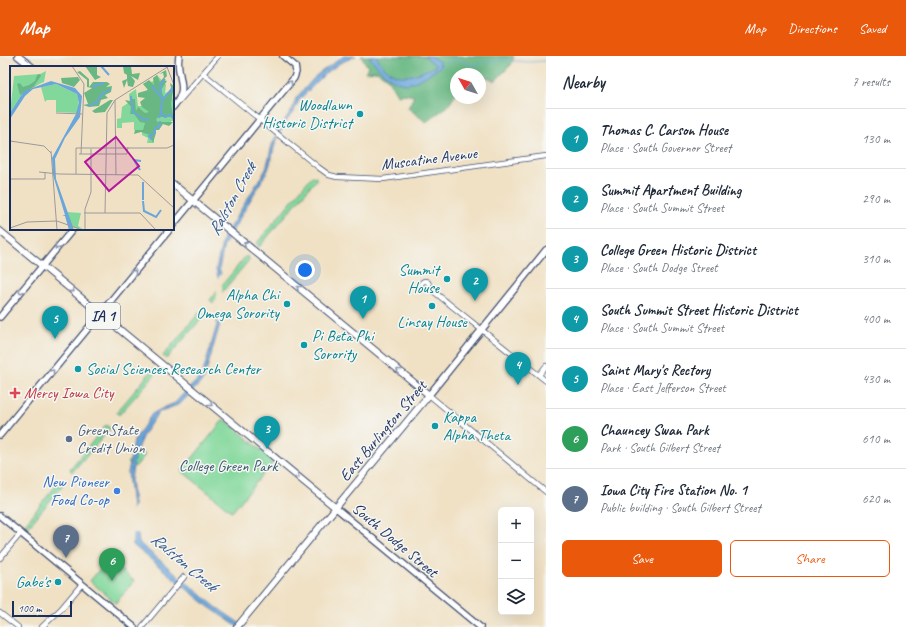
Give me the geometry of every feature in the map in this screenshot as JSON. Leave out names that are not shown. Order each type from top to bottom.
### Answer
[{"type":"main road","points":[[18,56],[31,66]]},
{"type":"main road","points":[[174,107],[179,101],[182,85],[178,60],[179,56]]},
{"type":"main road","points":[[174,224],[294,78],[296,72],[295,66],[284,56]]},
{"type":"main road","points":[[174,185],[430,395]]},
{"type":"main road","points":[[0,317],[71,230]]},
{"type":"main road","points":[[0,435],[169,230]]},
{"type":"main road","name":"IA 1","points":[[0,231],[100,314]]},
{"type":"main road","name":"East Burlington Street","points":[[239,625],[430,395],[546,250]]},
{"type":"main road","name":"South Dodge Street","points":[[100,314],[480,627]]},
{"type":"main road","points":[[0,516],[134,627]]},
{"type":"street","points":[[179,101],[204,74],[218,56]]},
{"type":"street","name":"Muscatine Avenue","points":[[204,74],[318,167],[329,175],[337,178],[383,179],[546,156]]},
{"type":"street","points":[[428,287],[546,381]]},
{"type":"street","points":[[539,375],[546,366]]},
{"type":"street","points":[[430,395],[546,492]]},
{"type":"street","points":[[0,558],[21,533]]},
{"type":"street","points":[[142,627],[184,577]]},
{"type":"street","points":[[42,627],[61,609],[82,584]]},
{"type":"street","points":[[0,613],[18,627]]},
{"type":"green space","points":[[361,56],[514,56],[511,65],[495,81],[486,77],[486,68],[450,68],[450,103],[426,122],[408,108],[414,96],[404,94],[398,96],[387,78],[377,71],[365,72],[368,67]]},
{"type":"green space","points":[[312,176],[316,177],[316,180],[259,247],[257,243]]},
{"type":"green space","points":[[246,256],[249,260],[213,303],[210,300]]},
{"type":"green space","points":[[199,313],[203,314],[203,317],[166,359],[163,356]]},
{"type":"green space","points":[[153,369],[156,370],[156,373],[119,415],[117,412]]},
{"type":"green space","name":"College Green Park","points":[[224,419],[274,461],[232,512],[182,471]]},
{"type":"green space","points":[[106,425],[110,429],[72,472],[70,469]]},
{"type":"green space","points":[[138,449],[145,455],[135,467],[128,462]]},
{"type":"green space","points":[[59,482],[63,485],[28,527],[25,527],[25,524]]},
{"type":"green space","points":[[108,559],[134,581],[116,603],[90,581]]},
{"type":"water","name":"Ralston Creek","points":[[344,56],[356,56],[340,63],[326,73],[299,100],[294,111],[286,121],[275,144],[268,170],[224,245],[219,269],[221,274],[220,324],[204,379],[180,404],[159,412],[143,435],[135,453],[131,480],[139,543],[216,607],[245,627],[238,627],[209,607],[133,545],[133,536],[135,532],[128,473],[134,441],[152,414],[175,403],[202,376],[217,325],[218,277],[216,269],[222,243],[225,235],[266,169],[272,145],[282,124],[292,110],[296,98],[318,74]]},
{"type":"water","points":[[369,56],[376,56],[382,65],[392,73],[404,76],[417,74],[436,66],[425,56],[430,56],[440,62],[440,67],[414,82],[406,84],[390,78]]},
{"type":"pier","points":[[222,273],[221,325],[216,319],[217,279]]},
{"type":"pier","points":[[136,504],[140,533],[134,533],[131,510]]},
{"type":"waterway","name":"Ralston Creek","points":[[440,67],[452,59],[474,65],[501,60],[529,62],[546,61]]},
{"type":"place","name":"Woodlawn Historic District","points":[[360,114]]},
{"type":"place","name":"Summit House","points":[[447,279]]},
{"type":"place","name":"Summit Apartment Building","points":[[475,301]]},
{"type":"place","name":"Alpha Chi Omega Sorority","points":[[287,304]]},
{"type":"place","name":"Linsay House","points":[[432,306]]},
{"type":"place","name":"Thomas C. Carson House","points":[[363,319]]},
{"type":"place","name":"Saint Mary's Rectory","points":[[55,339]]},
{"type":"place","name":"Pi Beta Phi Sorority","points":[[304,345]]},
{"type":"place","name":"Social Sciences Research Center","points":[[78,369]]},
{"type":"place","name":"South Summit Street Historic District","points":[[518,385]]},
{"type":"place","name":"Mercy Iowa City","points":[[15,393]]},
{"type":"place","name":"Kappa Alpha Theta","points":[[435,426]]},
{"type":"place","name":"GreenState Credit Union","points":[[69,439]]},
{"type":"place","name":"College Green Historic District","points":[[267,449]]},
{"type":"place","name":"New Pioneer Food Co-op","points":[[117,491]]},
{"type":"place","name":"Iowa City Fire Station No. 1","points":[[66,558]]},
{"type":"place","name":"Chauncey Swan Park","points":[[112,581]]},
{"type":"place","name":"Gabe's","points":[[58,582]]}]
